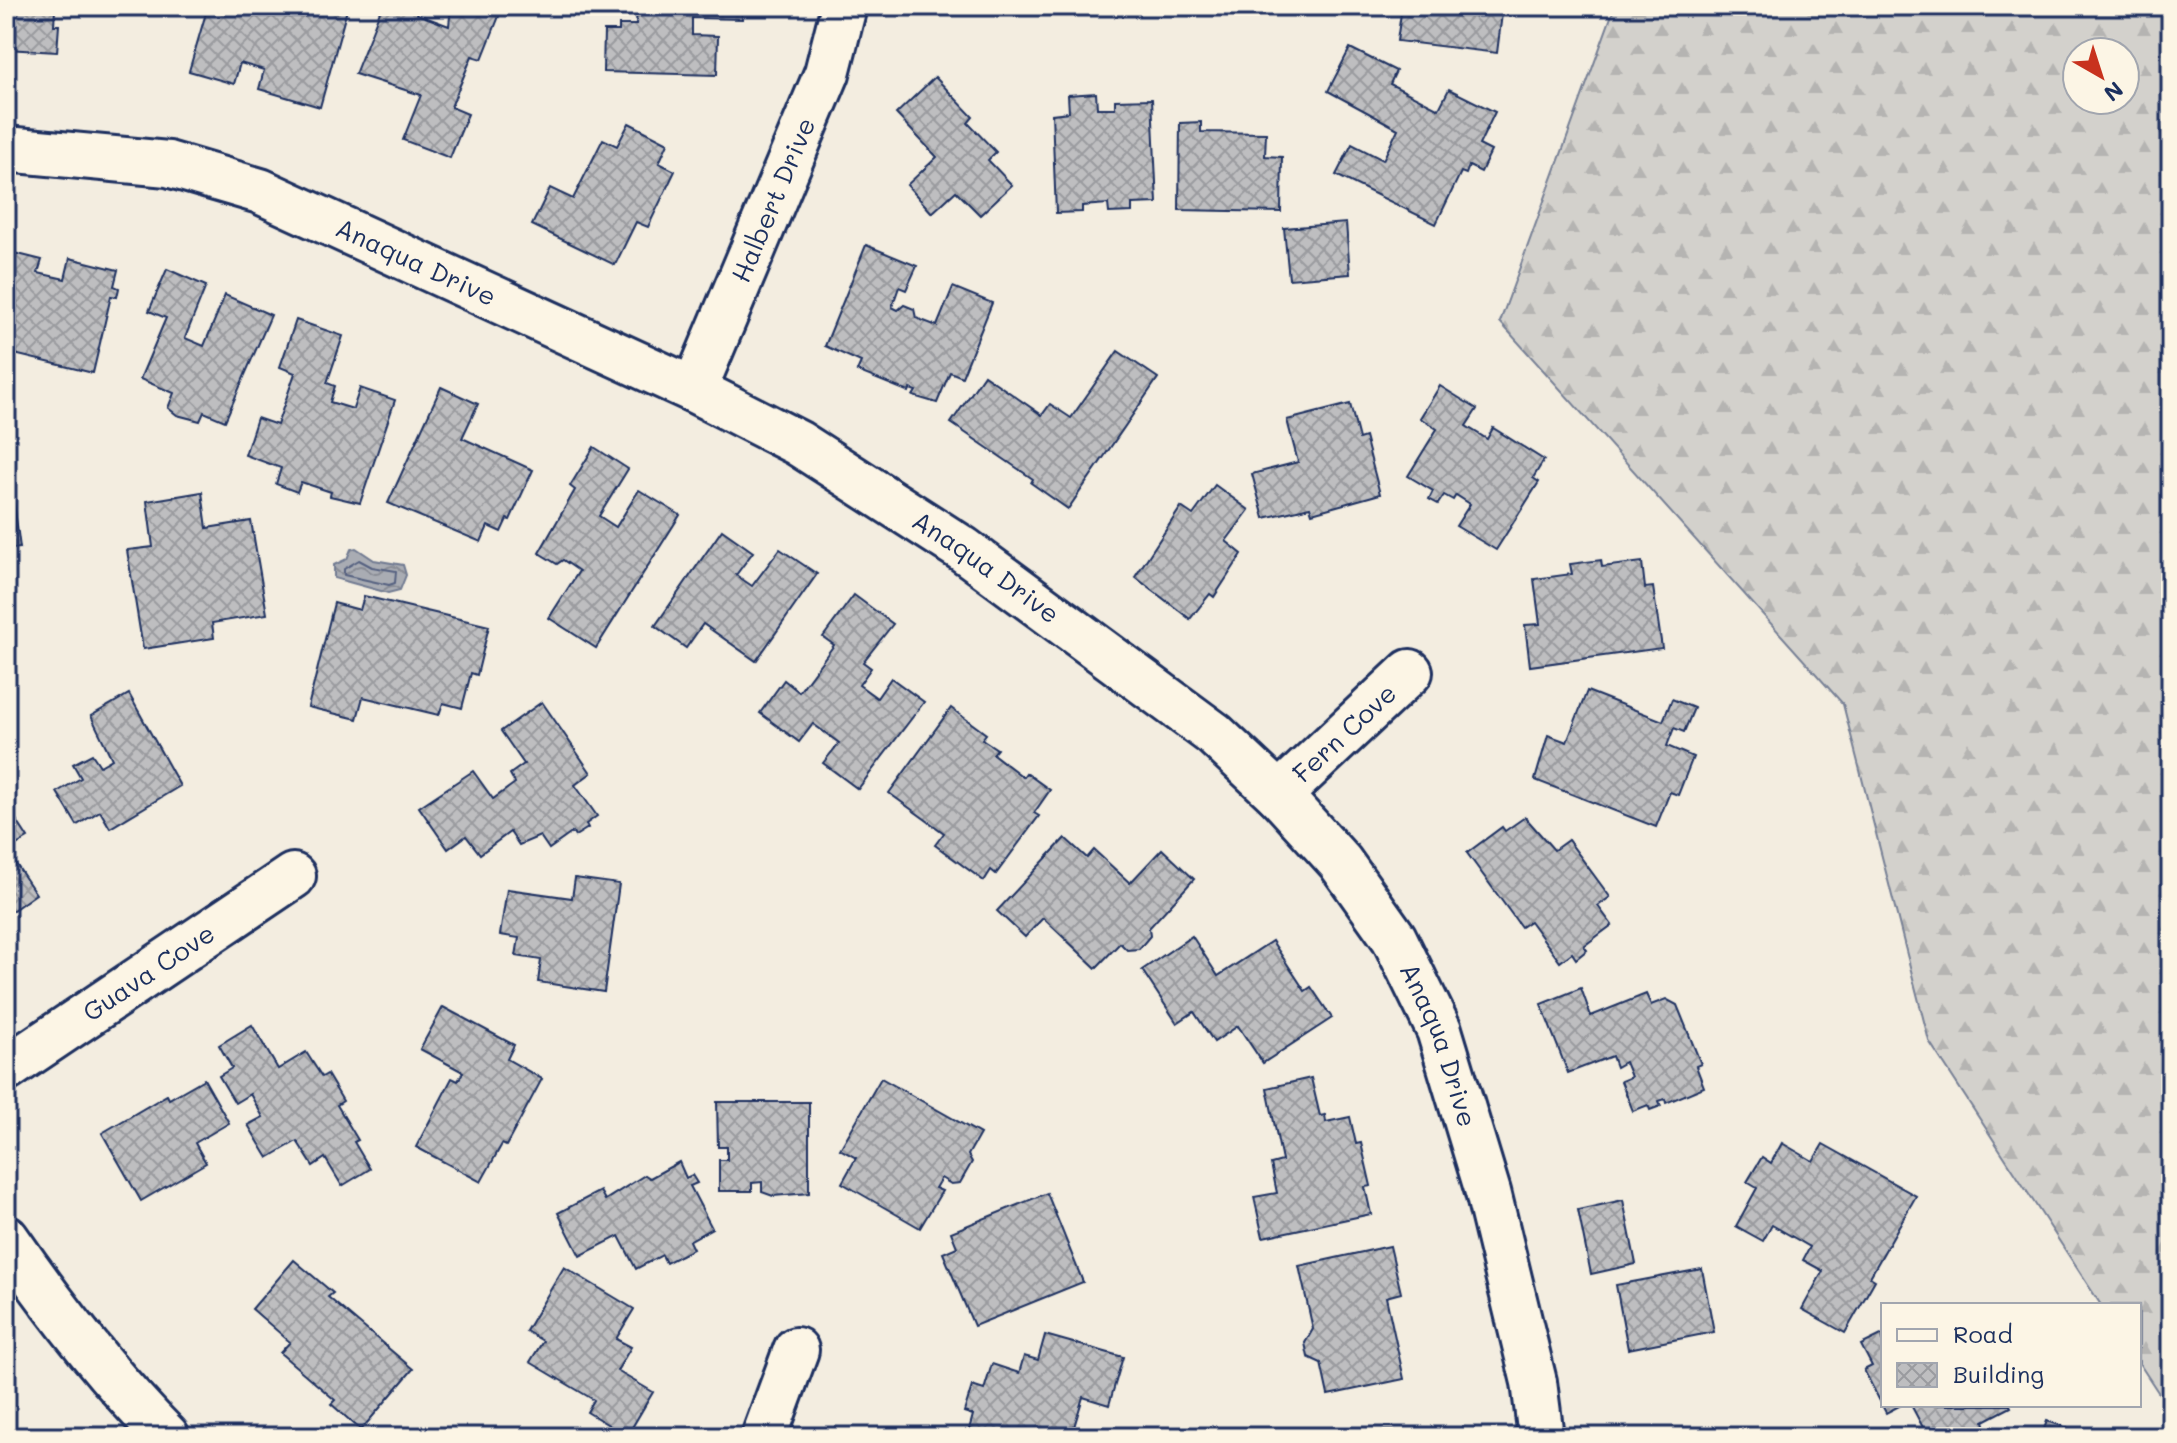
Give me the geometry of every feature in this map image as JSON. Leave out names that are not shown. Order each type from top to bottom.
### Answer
[{"type":"street","name":"Halbert Drive","points":[[694,390],[822,86],[844,6]]},
{"type":"street","name":"Anaqua Drive","points":[[6,149],[168,164],[260,191],[694,390],[798,443],[963,549],[1214,734],[1279,795],[1340,862],[1394,938],[1439,1030],[1488,1192],[1534,1382],[1541,1437]]},
{"type":"street","name":"Fern Cove","points":[[1279,795],[1410,672]]},
{"type":"street","name":"Guava Cove","points":[[6,1069],[293,876]]},
{"type":"street","points":[[6,1238],[54,1308],[127,1396],[167,1437]]},
{"type":"street","points":[[764,1437],[796,1350]]},
{"type":"green space","points":[[1615,6],[2171,6],[2171,1412],[2141,1366],[2141,1303],[2100,1303],[1929,1041],[1843,704],[1500,322]]},
{"type":"water","points":[[356,548],[374,560],[403,565],[406,575],[400,590],[388,593],[334,578],[334,565],[347,559],[351,549]]},
{"type":"building","points":[[6,6],[60,6],[55,9],[54,25],[59,25],[57,52],[6,49]]},
{"type":"building","points":[[208,6],[348,6],[320,107],[259,89],[264,70],[240,63],[234,84],[189,71]]},
{"type":"building","points":[[382,6],[420,6],[417,14],[449,26],[451,6],[503,6],[482,59],[472,56],[451,107],[468,114],[450,158],[403,140],[421,95],[355,74]]},
{"type":"building","points":[[637,6],[742,6],[742,19],[692,18],[692,35],[718,36],[717,75],[603,72],[604,31],[619,31],[619,25],[636,25]]},
{"type":"building","points":[[1402,6],[1503,6],[1497,53],[1397,41]]},
{"type":"building","points":[[1350,48],[1396,71],[1390,84],[1439,109],[1449,89],[1495,112],[1479,145],[1491,151],[1481,172],[1469,166],[1466,174],[1461,172],[1436,224],[1336,175],[1352,144],[1383,160],[1398,129],[1328,91]]},
{"type":"building","points":[[935,77],[973,117],[968,123],[996,152],[988,160],[1012,185],[980,215],[956,191],[932,213],[907,185],[937,157],[896,114]]},
{"type":"building","points":[[1096,93],[1097,108],[1115,108],[1115,100],[1152,99],[1157,203],[1132,204],[1132,212],[1109,213],[1108,204],[1082,206],[1082,212],[1056,213],[1052,114],[1069,112],[1068,95]]},
{"type":"building","points":[[1201,122],[1201,132],[1266,133],[1265,156],[1282,157],[1281,212],[1179,210],[1180,123]]},
{"type":"building","points":[[629,123],[668,143],[659,163],[675,171],[648,227],[636,222],[615,265],[532,225],[550,188],[573,199],[603,139],[617,146]]},
{"type":"building","points":[[1346,223],[1350,274],[1289,279],[1284,228]]},
{"type":"building","points":[[866,245],[917,266],[906,290],[899,287],[892,307],[898,310],[904,305],[914,309],[916,318],[937,326],[953,287],[992,303],[962,377],[950,372],[937,403],[913,396],[916,391],[910,389],[909,392],[857,371],[861,362],[825,346]]},
{"type":"building","points":[[6,251],[42,260],[38,273],[65,279],[70,258],[118,270],[114,286],[119,288],[117,297],[111,296],[93,373],[6,352]]},
{"type":"building","points":[[167,269],[206,286],[185,338],[204,346],[225,295],[271,315],[225,421],[204,412],[200,421],[177,415],[168,408],[174,393],[140,379],[166,318],[149,311]]},
{"type":"building","points":[[296,320],[343,336],[327,383],[335,386],[330,402],[353,409],[360,388],[395,400],[360,503],[330,496],[331,492],[301,482],[297,492],[276,484],[281,468],[245,455],[257,418],[277,425],[295,373],[280,367]]},
{"type":"building","points":[[1118,351],[1158,378],[1068,509],[1031,483],[1033,479],[951,423],[984,375],[1042,415],[1050,404],[1071,418]]},
{"type":"building","points":[[1440,386],[1477,409],[1466,426],[1487,439],[1493,428],[1544,460],[1533,478],[1539,482],[1496,550],[1456,526],[1470,504],[1456,495],[1453,500],[1444,495],[1438,504],[1429,499],[1433,491],[1408,476],[1437,429],[1420,418]]},
{"type":"building","points":[[441,387],[478,404],[462,438],[533,470],[510,520],[507,519],[501,532],[488,526],[481,542],[388,503]]},
{"type":"building","points":[[1350,404],[1359,439],[1365,437],[1380,494],[1312,513],[1310,507],[1264,518],[1252,474],[1298,462],[1287,420]]},
{"type":"building","points":[[6,442],[20,548],[6,549]]},
{"type":"building","points":[[594,447],[628,469],[599,516],[616,527],[639,490],[680,515],[596,648],[549,618],[579,571],[563,560],[557,564],[539,553],[575,490],[570,486]]},
{"type":"building","points":[[1215,485],[1249,510],[1226,541],[1242,554],[1214,597],[1210,594],[1190,619],[1135,577],[1181,507],[1193,515]]},
{"type":"building","points":[[202,492],[207,528],[251,521],[267,614],[212,623],[214,638],[143,649],[127,550],[153,547],[147,501]]},
{"type":"building","points":[[722,530],[753,552],[736,575],[752,586],[780,549],[817,574],[756,661],[703,624],[686,648],[655,626]]},
{"type":"building","points":[[1601,560],[1602,567],[1642,562],[1645,588],[1653,587],[1662,648],[1530,666],[1525,625],[1540,624],[1534,579],[1572,574],[1570,564]]},
{"type":"building","points":[[854,595],[893,624],[863,662],[871,668],[859,685],[877,698],[891,678],[924,702],[858,789],[823,763],[839,743],[813,724],[799,742],[760,713],[784,680],[799,692],[834,645],[823,637]]},
{"type":"building","points":[[364,596],[489,626],[477,675],[471,673],[462,708],[443,703],[439,715],[363,697],[357,719],[308,707],[334,603],[360,610]]},
{"type":"building","points":[[1587,691],[1663,721],[1672,699],[1694,708],[1684,732],[1674,728],[1667,746],[1693,757],[1678,795],[1670,792],[1656,827],[1535,780],[1548,735],[1567,742]]},
{"type":"building","points":[[129,694],[180,786],[110,828],[100,811],[77,825],[57,792],[81,778],[73,764],[92,754],[100,766],[112,759],[91,716]]},
{"type":"building","points":[[542,702],[591,773],[575,785],[597,816],[586,824],[588,828],[575,836],[573,832],[549,849],[540,836],[519,845],[510,832],[480,854],[466,836],[448,849],[419,807],[473,771],[493,799],[515,783],[510,774],[524,764],[501,731]]},
{"type":"building","points":[[951,708],[986,734],[982,739],[997,749],[993,754],[1023,777],[1026,773],[1050,790],[1034,813],[1039,816],[996,874],[991,870],[984,881],[935,845],[944,833],[889,793]]},
{"type":"building","points":[[6,804],[28,838],[13,847],[16,851],[10,855],[36,894],[6,915]]},
{"type":"building","points":[[1525,817],[1554,850],[1568,840],[1610,897],[1598,906],[1612,925],[1584,946],[1587,950],[1576,959],[1572,953],[1560,962],[1530,921],[1521,927],[1467,853],[1502,827],[1505,831]]},
{"type":"building","points":[[1065,838],[1087,858],[1094,850],[1130,883],[1162,849],[1194,879],[1149,928],[1150,936],[1139,949],[1127,950],[1120,943],[1096,968],[1043,918],[1025,937],[997,911]]},
{"type":"building","points":[[575,878],[619,884],[604,992],[538,982],[541,960],[516,956],[519,938],[500,935],[507,889],[572,898]]},
{"type":"building","points":[[1192,936],[1218,976],[1272,941],[1305,991],[1311,987],[1332,1018],[1263,1063],[1238,1026],[1214,1042],[1194,1012],[1177,1023],[1142,970]]},
{"type":"building","points":[[1581,988],[1591,1016],[1646,994],[1651,1005],[1666,999],[1677,1005],[1701,1064],[1696,1066],[1704,1087],[1666,1103],[1665,1099],[1659,1101],[1661,1106],[1650,1110],[1648,1105],[1633,1111],[1621,1081],[1631,1077],[1625,1062],[1616,1067],[1612,1056],[1568,1073],[1541,1004]]},
{"type":"building","points":[[443,1007],[514,1045],[507,1059],[542,1079],[506,1146],[502,1144],[481,1182],[416,1147],[452,1078],[458,1081],[463,1072],[420,1049]]},
{"type":"building","points":[[252,1025],[278,1069],[306,1052],[322,1077],[327,1074],[343,1101],[337,1105],[358,1140],[354,1142],[370,1169],[342,1186],[325,1158],[313,1166],[297,1141],[268,1158],[248,1125],[263,1117],[250,1094],[235,1103],[219,1076],[232,1068],[219,1045]]},
{"type":"building","points":[[881,1078],[980,1134],[968,1155],[972,1162],[960,1183],[951,1184],[941,1178],[935,1188],[942,1191],[920,1228],[842,1183],[856,1158],[840,1149]]},
{"type":"building","points":[[1311,1078],[1320,1116],[1325,1115],[1326,1122],[1350,1117],[1356,1144],[1361,1143],[1371,1186],[1365,1187],[1371,1214],[1263,1237],[1254,1197],[1277,1193],[1271,1164],[1282,1161],[1267,1088]]},
{"type":"building","points":[[204,1079],[229,1123],[195,1143],[206,1163],[141,1201],[102,1133],[167,1095],[169,1099]]},
{"type":"building","points":[[717,1102],[809,1102],[809,1193],[773,1196],[762,1192],[762,1182],[752,1183],[752,1191],[719,1191],[719,1160],[727,1160],[727,1147],[718,1147]]},
{"type":"building","points":[[1782,1143],[1813,1161],[1823,1144],[1916,1196],[1870,1277],[1875,1280],[1845,1333],[1802,1309],[1823,1271],[1803,1260],[1810,1247],[1772,1225],[1763,1241],[1736,1226],[1757,1188],[1747,1182],[1762,1157],[1771,1163]]},
{"type":"building","points":[[679,1162],[686,1178],[692,1175],[697,1183],[690,1186],[712,1228],[689,1241],[693,1249],[666,1263],[662,1255],[636,1269],[619,1236],[580,1256],[558,1213],[600,1191],[605,1200],[645,1175],[650,1178]]},
{"type":"building","points":[[1047,1193],[1083,1282],[974,1326],[943,1253],[957,1247],[951,1232]]},
{"type":"building","points":[[1623,1200],[1636,1264],[1591,1274],[1578,1210]]},
{"type":"building","points":[[1390,1246],[1401,1293],[1386,1297],[1404,1379],[1328,1395],[1321,1363],[1308,1357],[1305,1343],[1313,1329],[1299,1266]]},
{"type":"building","points":[[294,1260],[333,1293],[328,1297],[413,1369],[361,1430],[331,1404],[335,1400],[280,1353],[290,1342],[252,1309]]},
{"type":"building","points":[[564,1267],[634,1309],[616,1339],[631,1347],[617,1371],[653,1392],[627,1436],[587,1412],[594,1400],[530,1362],[543,1341],[526,1331]]},
{"type":"building","points":[[1702,1269],[1714,1332],[1628,1349],[1616,1285]]},
{"type":"building","points":[[1045,1335],[1123,1357],[1109,1405],[1083,1397],[1071,1437],[967,1437],[973,1415],[964,1412],[972,1386],[984,1390],[992,1364],[1019,1373],[1024,1356],[1038,1360]]},
{"type":"building","points":[[1881,1335],[1881,1403],[1864,1370],[1872,1366],[1861,1345]]},
{"type":"building","points":[[1883,1407],[1897,1407],[1886,1413]]},
{"type":"building","points":[[1912,1407],[2011,1407],[1984,1421],[1989,1437],[1954,1437],[1951,1432],[1941,1437],[1928,1437]]},
{"type":"building","points":[[2047,1421],[2080,1432],[2079,1437],[2041,1437]]},
{"type":"building","points":[[1298,1430],[1439,1431],[1439,1437],[1298,1437]]}]
